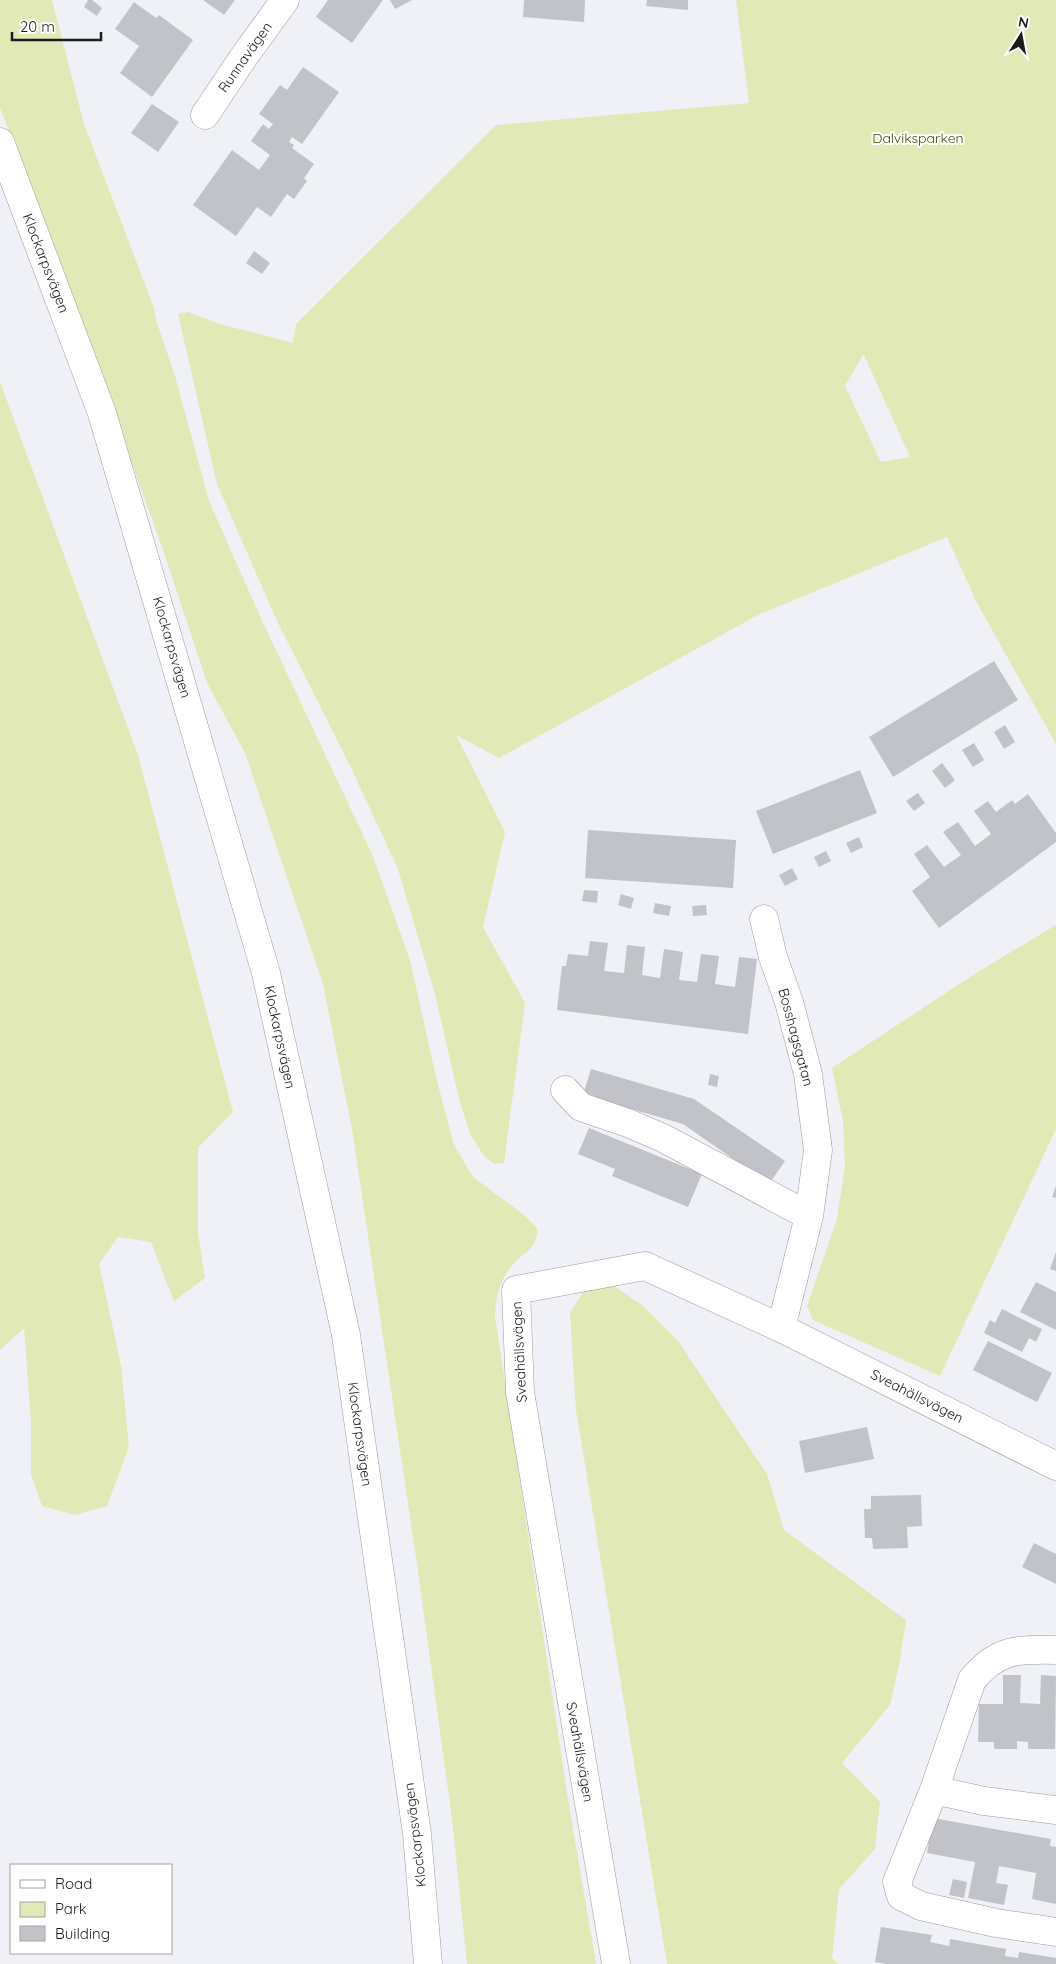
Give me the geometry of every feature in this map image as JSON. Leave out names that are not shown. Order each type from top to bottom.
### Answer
[{"type":"street","name":"Runnavägen","points":[[205,115],[285,0]]},
{"type":"street","name":"Klockarpsvägen","points":[[0,142],[102,413],[266,973],[346,1335],[417,1834],[428,1964]]},
{"type":"street","name":"Bosshagsgatan","points":[[764,918],[773,957],[789,1002],[808,1074],[818,1150],[808,1216],[782,1328]]},
{"type":"street","points":[[565,1090],[581,1107],[628,1123],[663,1138],[808,1216]]},
{"type":"street","name":"Sveahällsvägen","points":[[616,1964],[520,1392],[516,1290],[645,1266],[782,1328],[1056,1466]]},
{"type":"street","points":[[1056,1650],[1034,1649],[1004,1653],[983,1666],[972,1680],[934,1790],[897,1882],[901,1896],[921,1906],[996,1922],[1056,1932]]},
{"type":"street","points":[[934,1790],[984,1801],[1056,1810]]},
{"type":"green space","points":[[0,0],[52,0],[84,124],[154,308],[156,320],[175,376],[209,501],[259,614],[372,854],[410,960],[436,1077],[454,1145],[473,1177],[524,1215],[537,1228],[537,1235],[532,1246],[514,1263],[503,1279],[497,1297],[495,1316],[568,1799],[596,1964],[467,1964],[452,1819],[418,1571],[352,1129],[323,984],[245,753],[207,683],[161,544],[34,193],[0,108]]},
{"type":"green space","name":"Dalviksparken","points":[[736,0],[1056,0],[1056,744],[977,603],[947,537],[758,615],[499,758],[456,735],[505,832],[483,927],[525,1003],[504,1163],[494,1164],[484,1156],[471,1136],[459,1099],[436,998],[398,869],[352,770],[277,621],[217,484],[178,314],[188,312],[220,324],[293,343],[296,324],[496,125],[749,103]],"holes":[[[864,355],[910,457],[881,462],[845,386]]]},
{"type":"green space","points":[[0,382],[138,755],[233,1112],[198,1148],[198,1233],[205,1278],[174,1301],[151,1242],[118,1237],[99,1264],[121,1365],[129,1447],[107,1506],[75,1515],[42,1506],[31,1474],[31,1422],[24,1328],[0,1350]]},
{"type":"green space","points":[[1056,925],[1056,1129],[940,1376],[813,1320],[807,1306],[837,1219],[845,1165],[843,1121],[832,1068],[976,973]]},
{"type":"green space","points":[[610,1283],[643,1306],[678,1341],[767,1474],[784,1530],[906,1620],[890,1705],[842,1763],[880,1802],[875,1849],[839,1889],[832,1958],[838,1964],[667,1964],[576,1410],[570,1312],[583,1293]]},
{"type":"building","points":[[88,0],[92,0],[102,8],[97,16],[84,7]]},
{"type":"building","points":[[203,0],[235,0],[224,15]]},
{"type":"building","points":[[328,0],[383,0],[352,43],[316,17]]},
{"type":"building","points":[[390,0],[412,0],[395,9]]},
{"type":"building","points":[[524,0],[585,0],[584,22],[523,17]]},
{"type":"building","points":[[647,0],[688,0],[688,10],[646,6]]},
{"type":"building","points":[[134,2],[156,18],[159,15],[193,40],[152,97],[120,73],[139,46],[115,29]]},
{"type":"building","points":[[303,67],[339,92],[302,144],[292,137],[289,142],[294,145],[292,148],[314,164],[304,178],[307,181],[294,199],[287,194],[271,217],[257,207],[236,236],[193,205],[232,150],[259,170],[270,155],[251,141],[263,124],[269,129],[273,124],[259,114],[280,85],[287,90]]},
{"type":"building","points":[[152,104],[179,122],[158,152],[131,133]]},
{"type":"building","points":[[254,251],[270,263],[262,274],[246,263]]},
{"type":"building","points":[[994,661],[1018,700],[893,777],[869,737]]},
{"type":"building","points":[[1005,725],[1015,742],[1004,749],[994,732]]},
{"type":"building","points":[[974,743],[984,760],[973,767],[962,750]]},
{"type":"building","points":[[942,763],[955,780],[945,788],[932,771]]},
{"type":"building","points":[[860,770],[877,813],[773,854],[756,811]]},
{"type":"building","points":[[918,793],[925,803],[914,811],[906,801]]},
{"type":"building","points":[[1028,794],[1056,833],[1056,842],[939,928],[912,891],[930,877],[914,854],[927,845],[944,867],[961,855],[943,832],[958,822],[975,846],[991,834],[974,811],[988,801],[996,812],[1012,800],[1015,804]]},
{"type":"building","points":[[588,830],[736,840],[733,888],[585,878]]},
{"type":"building","points":[[859,837],[863,847],[851,853],[846,843]]},
{"type":"building","points":[[826,851],[831,861],[819,867],[814,857]]},
{"type":"building","points":[[792,868],[798,879],[785,886],[779,875]]},
{"type":"building","points":[[584,890],[598,891],[597,903],[582,901]]},
{"type":"building","points":[[621,894],[634,898],[631,909],[618,905]]},
{"type":"building","points":[[655,903],[671,906],[669,916],[653,913]]},
{"type":"building","points":[[706,905],[707,915],[693,916],[692,906]]},
{"type":"building","points":[[590,941],[608,943],[604,971],[624,973],[627,945],[645,947],[642,975],[660,978],[664,949],[683,952],[679,980],[697,982],[701,954],[719,956],[715,984],[735,987],[739,957],[757,959],[748,1034],[557,1010],[562,966],[566,966],[568,954],[588,956]]},
{"type":"building","points":[[591,1069],[694,1099],[785,1161],[769,1184],[683,1124],[583,1095]]},
{"type":"building","points":[[710,1074],[719,1076],[717,1087],[708,1085]]},
{"type":"building","points":[[589,1128],[702,1174],[688,1207],[612,1176],[615,1169],[578,1154]]},
{"type":"building","points":[[1056,1186],[1056,1198],[1052,1197]]},
{"type":"building","points":[[1056,1252],[1056,1271],[1050,1269]]},
{"type":"building","points":[[1036,1282],[1056,1292],[1056,1330],[1020,1312]]},
{"type":"building","points":[[1002,1309],[1042,1329],[1036,1342],[1029,1338],[1022,1352],[984,1333],[990,1320],[995,1323]]},
{"type":"building","points":[[988,1341],[1052,1373],[1037,1402],[973,1370]]},
{"type":"building","points":[[867,1427],[874,1459],[805,1473],[799,1441]]},
{"type":"building","points":[[921,1495],[922,1526],[907,1527],[908,1548],[873,1549],[872,1538],[865,1538],[864,1509],[871,1509],[871,1496]]},
{"type":"building","points":[[1034,1543],[1056,1554],[1056,1584],[1022,1567]]},
{"type":"building","points":[[1003,1675],[1021,1675],[1020,1703],[1040,1704],[1041,1675],[1056,1676],[1055,1749],[1028,1749],[1028,1742],[1017,1741],[1017,1749],[994,1749],[994,1742],[978,1742],[979,1704],[1003,1704]]},
{"type":"building","points":[[933,1818],[1051,1839],[1050,1846],[1056,1847],[1056,1904],[1032,1899],[1036,1873],[999,1866],[996,1883],[1008,1885],[1004,1905],[968,1898],[975,1862],[927,1853]]},
{"type":"building","points":[[953,1879],[967,1882],[964,1898],[949,1895]]},
{"type":"building","points":[[881,1927],[932,1935],[930,1942],[949,1946],[950,1939],[1006,1949],[1005,1956],[1018,1958],[1019,1952],[1056,1958],[1056,1964],[887,1964],[875,1962]]}]
